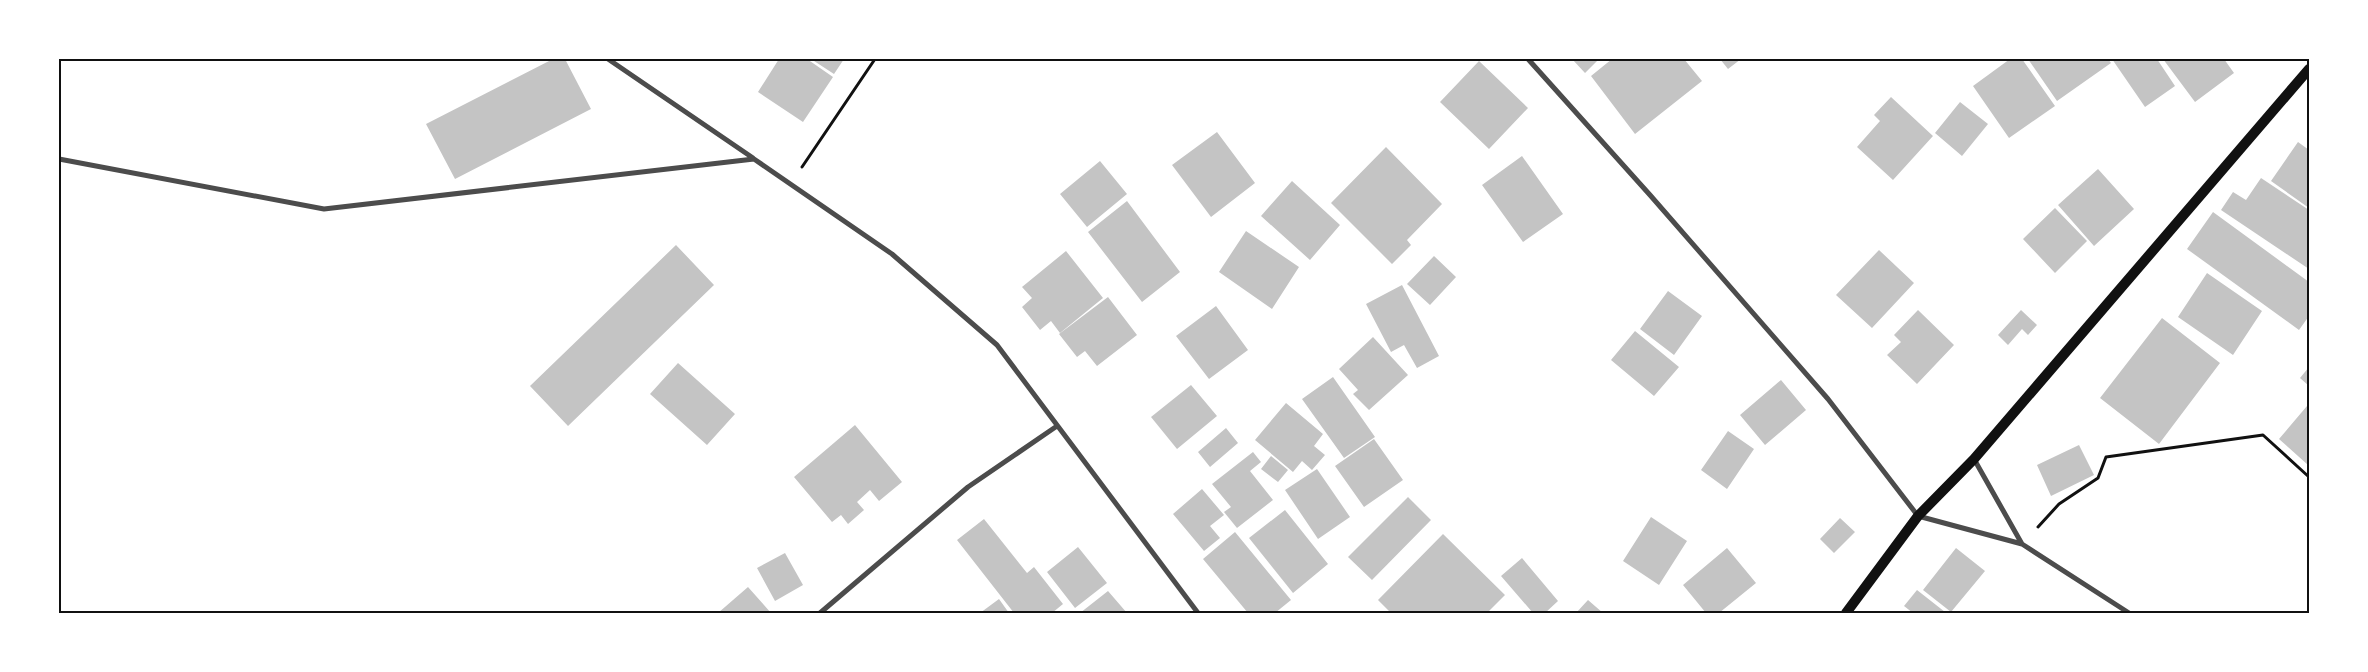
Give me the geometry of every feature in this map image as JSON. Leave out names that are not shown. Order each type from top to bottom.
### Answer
[{"type":"main road","points":[[1846,613],[1918,516],[1974,459],[2309,69]]},
{"type":"street","points":[[608,59],[892,254],[997,345],[1198,613]]},
{"type":"street","points":[[1528,59],[1828,399],[1918,516],[2022,544],[2129,613]]},
{"type":"street","points":[[59,160],[324,209],[754,159]]},
{"type":"street","points":[[820,613],[968,487],[1058,426]]},
{"type":"street","points":[[1974,459],[2022,544]]},
{"type":"path","points":[[790,184],[875,59]]},
{"type":"path","points":[[2022,544],[2059,504],[2098,478],[2106,457],[2263,435],[2309,477]]},
{"type":"building","points":[[553,59],[565,59],[591,109],[455,179],[426,124]]},
{"type":"building","points":[[779,59],[807,59],[833,77],[803,122],[758,92]]},
{"type":"building","points":[[811,59],[844,59],[834,74]]},
{"type":"building","points":[[1572,59],[1599,59],[1585,73]]},
{"type":"building","points":[[1612,59],[1684,59],[1702,81],[1635,134],[1591,76]]},
{"type":"building","points":[[1720,59],[1741,59],[1728,69]]},
{"type":"building","points":[[2010,59],[2022,59],[2055,106],[2009,138],[1973,86]]},
{"type":"building","points":[[2028,59],[2108,59],[2111,63],[2057,101]]},
{"type":"building","points":[[2112,59],[2157,59],[2175,86],[2145,107]]},
{"type":"building","points":[[2163,59],[2224,59],[2234,73],[2195,102]]},
{"type":"building","points":[[1479,61],[1528,108],[1489,149],[1440,102]]},
{"type":"building","points":[[1891,97],[1933,136],[1893,180],[1857,147],[1880,121],[1874,115]]},
{"type":"building","points":[[1960,102],[1988,124],[1962,156],[1935,133]]},
{"type":"building","points":[[1217,132],[1255,183],[1211,217],[1172,165]]},
{"type":"building","points":[[2298,142],[2309,150],[2309,208],[2271,181]]},
{"type":"building","points":[[1386,147],[1442,204],[1407,240],[1411,245],[1392,264],[1331,203]]},
{"type":"building","points":[[1522,156],[1563,214],[1523,242],[1482,185]]},
{"type":"building","points":[[1100,161],[1127,194],[1087,227],[1060,194]]},
{"type":"building","points":[[2098,169],[2134,209],[2094,246],[2058,205]]},
{"type":"building","points":[[2261,178],[2309,210],[2309,269],[2221,210],[2233,192],[2246,200]]},
{"type":"building","points":[[1292,181],[1340,225],[1310,260],[1261,216]]},
{"type":"building","points":[[1127,201],[1180,272],[1142,302],[1088,232]]},
{"type":"building","points":[[2055,208],[2087,241],[2055,273],[2023,239]]},
{"type":"building","points":[[2213,212],[2309,282],[2309,316],[2299,330],[2187,249]]},
{"type":"building","points":[[1246,231],[1299,267],[1272,309],[1219,272]]},
{"type":"building","points":[[676,245],[714,285],[568,426],[530,386]]},
{"type":"building","points":[[1879,250],[1914,283],[1872,328],[1836,295]]},
{"type":"building","points":[[1066,251],[1103,298],[1060,333],[1051,321],[1040,330],[1022,307],[1032,298],[1022,287]]},
{"type":"building","points":[[1434,256],[1456,277],[1430,305],[1407,284]]},
{"type":"building","points":[[2207,273],[2262,311],[2233,355],[2178,317]]},
{"type":"building","points":[[1402,285],[1439,356],[1417,368],[1404,345],[1391,352],[1366,304]]},
{"type":"building","points":[[1668,291],[1702,316],[1674,355],[1640,329]]},
{"type":"building","points":[[1108,297],[1137,335],[1097,366],[1085,351],[1077,357],[1059,334]]},
{"type":"building","points":[[1216,306],[1248,350],[1209,379],[1176,336]]},
{"type":"building","points":[[1918,310],[1954,345],[1917,384],[1887,355],[1901,342],[1894,335]]},
{"type":"building","points":[[2021,310],[2037,325],[2028,335],[2022,329],[2008,345],[1998,335]]},
{"type":"building","points":[[2162,318],[2220,363],[2159,444],[2100,398]]},
{"type":"building","points":[[1635,331],[1679,367],[1654,396],[1611,360]]},
{"type":"building","points":[[1373,337],[1408,375],[1369,410],[1353,394],[1358,390],[1339,369]]},
{"type":"building","points":[[678,363],[735,414],[707,445],[650,394]]},
{"type":"building","points":[[2309,367],[2309,386],[2300,378]]},
{"type":"building","points":[[1333,377],[1375,437],[1344,458],[1302,399]]},
{"type":"building","points":[[1781,380],[1806,410],[1765,445],[1740,415]]},
{"type":"building","points":[[1191,385],[1217,416],[1177,449],[1151,417]]},
{"type":"building","points":[[1286,403],[1323,434],[1314,446],[1325,455],[1312,470],[1302,461],[1293,472],[1255,440]]},
{"type":"building","points":[[2307,406],[2309,408],[2308,465],[2279,439]]},
{"type":"building","points":[[855,425],[902,482],[879,501],[870,490],[857,502],[864,510],[848,524],[841,515],[832,522],[794,477]]},
{"type":"building","points":[[1226,428],[1238,443],[1210,467],[1198,452]]},
{"type":"building","points":[[1728,431],[1754,449],[1727,489],[1701,470]]},
{"type":"building","points":[[1374,439],[1403,480],[1364,507],[1335,466]]},
{"type":"building","points":[[2079,445],[2094,475],[2051,496],[2037,465]]},
{"type":"building","points":[[1253,452],[1261,462],[1250,471],[1273,500],[1237,528],[1224,512],[1231,507],[1212,484]]},
{"type":"building","points":[[1271,456],[1288,470],[1278,482],[1261,469]]},
{"type":"building","points":[[1317,469],[1350,517],[1318,539],[1285,490]]},
{"type":"building","points":[[1202,489],[1224,515],[1210,526],[1220,538],[1204,551],[1173,514]]},
{"type":"building","points":[[1408,497],[1431,520],[1372,580],[1348,557]]},
{"type":"building","points":[[1285,510],[1328,564],[1293,593],[1249,538]]},
{"type":"building","points":[[1651,517],[1687,541],[1659,585],[1623,561]]},
{"type":"building","points":[[1840,518],[1855,532],[1834,553],[1820,539]]},
{"type":"building","points":[[984,519],[1027,573],[1034,567],[1063,604],[1052,613],[1014,613],[957,540]]},
{"type":"building","points":[[1235,532],[1291,600],[1275,613],[1248,613],[1203,559]]},
{"type":"building","points":[[1443,534],[1505,595],[1487,613],[1391,613],[1378,600]]},
{"type":"building","points":[[1078,547],[1107,583],[1075,608],[1047,572]]},
{"type":"building","points":[[1727,548],[1756,583],[1719,613],[1706,613],[1683,585]]},
{"type":"building","points":[[1956,548],[1985,571],[1951,612],[1923,590]]},
{"type":"building","points":[[785,553],[803,585],[775,601],[757,568]]},
{"type":"building","points":[[1522,558],[1558,601],[1545,613],[1533,613],[1501,576]]},
{"type":"building","points":[[748,587],[771,613],[718,613]]},
{"type":"building","points":[[1917,590],[1945,612],[1913,613],[1904,606]]},
{"type":"building","points":[[1108,591],[1127,613],[1080,613]]},
{"type":"building","points":[[999,599],[1009,613],[980,613]]},
{"type":"building","points":[[1588,600],[1603,613],[1576,613]]}]
